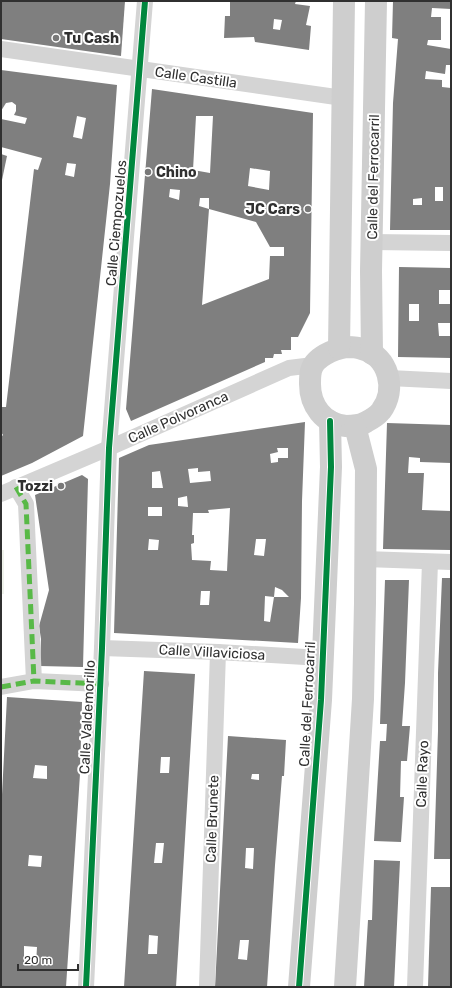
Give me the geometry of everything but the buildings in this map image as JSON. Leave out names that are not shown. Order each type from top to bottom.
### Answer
[{"type":"street","name":"Calle Ciempozuelos","points":[[109,448],[141,69],[145,1]]},
{"type":"street","points":[[339,348],[344,1]]},
{"type":"street","name":"Calle del Ferrocarril","points":[[372,354],[371,330],[376,1]]},
{"type":"street","name":"Calle Castilla","points":[[1,49],[343,98]]},
{"type":"street","points":[[372,242],[451,243]]},
{"type":"street","points":[[347,347],[362,349],[372,354],[380,360],[389,378],[390,386],[388,397],[381,412],[376,417],[363,424],[355,426],[340,425],[330,421],[321,414],[313,403],[310,393],[310,372],[313,365],[326,355],[339,348],[347,347]]},
{"type":"street","name":"Calle Polvoranca","points":[[1,494],[289,368],[313,365]]},
{"type":"street","points":[[389,378],[451,381]]},
{"type":"street","name":"Calle del Ferrocarril","points":[[299,987],[321,700],[332,467],[330,421]]},
{"type":"street","points":[[345,987],[363,699],[366,469],[355,426]]},
{"type":"street","name":"Calle Valdemorillo","points":[[86,987],[101,684],[109,448]]},
{"type":"street","points":[[16,488],[26,504],[34,680]]},
{"type":"street","points":[[365,559],[451,562]]},
{"type":"street","name":"Calle Rayo","points":[[415,987],[430,562]]},
{"type":"street","name":"Calle Villaviciosa","points":[[102,648],[218,652],[322,658]]},
{"type":"street","name":"Calle Brunete","points":[[207,987],[218,652]]},
{"type":"street","points":[[1,687],[34,680],[101,684]]},
{"type":"shaded area","points":[[1,550],[4,550],[4,594],[1,594]]},
{"type":"marked path","points":[[16,487],[26,504],[34,681]]},
{"type":"marked path","points":[[1,687],[34,681],[101,684]]},
{"type":"cycle path","points":[[86,987],[102,648],[109,448],[145,1]]},
{"type":"cycle path","points":[[299,987],[321,700],[331,467],[330,421]]},
{"type":"place","name":"Tu Cash","points":[[56,38]]},
{"type":"place","name":"Chino","points":[[148,172]]},
{"type":"place","name":"JC Cars","points":[[308,209]]},
{"type":"place","name":"Tozzi","points":[[61,486]]}]
